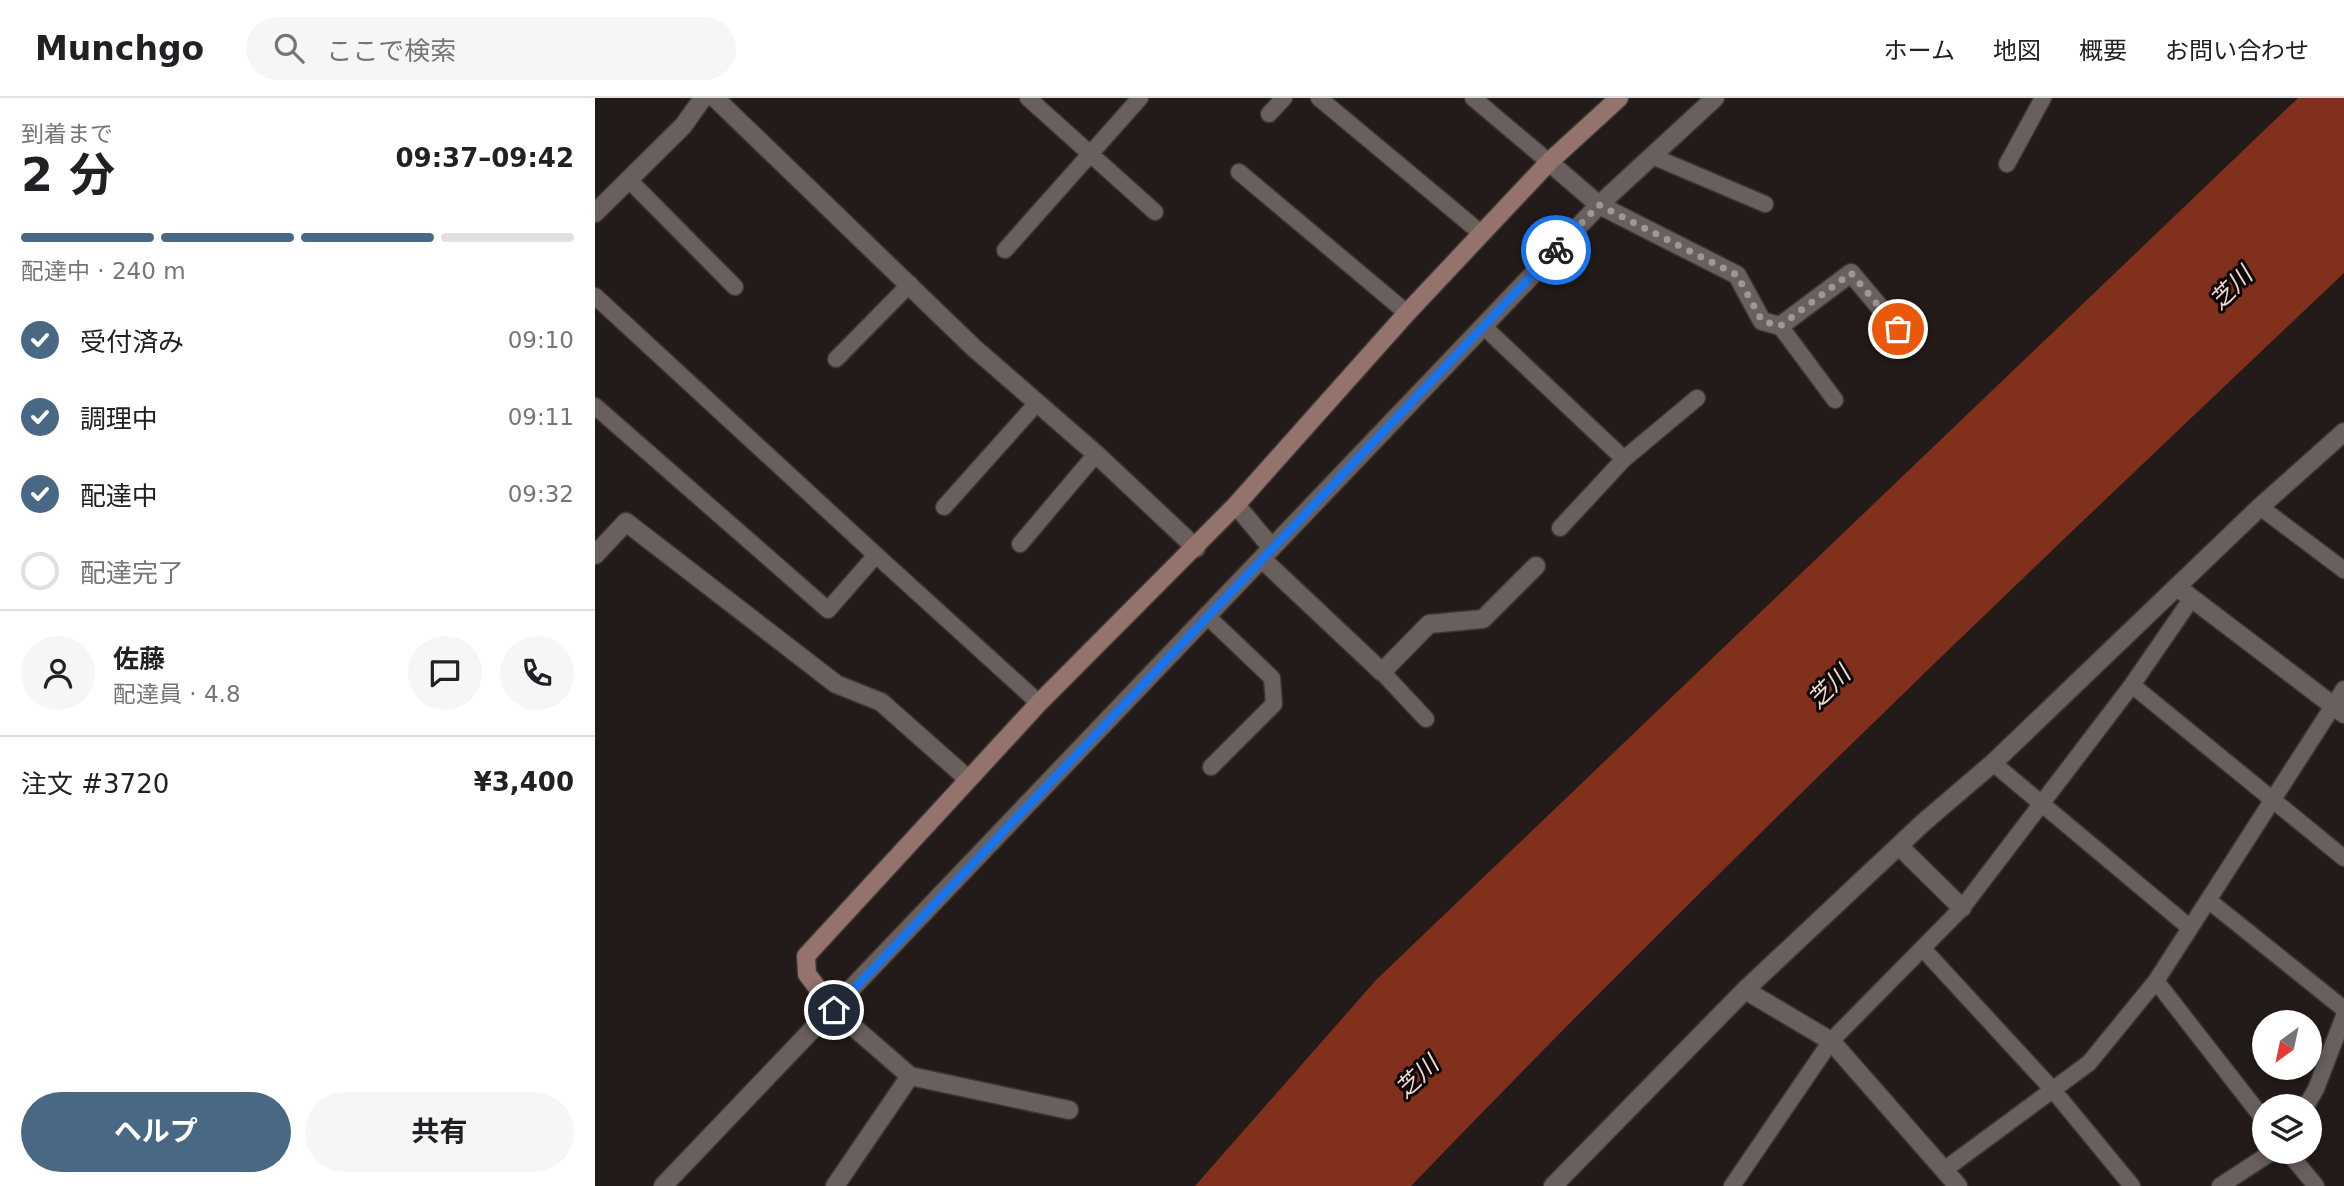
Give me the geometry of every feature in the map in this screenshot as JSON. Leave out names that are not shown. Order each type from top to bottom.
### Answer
[{"type":"street","points":[[595,213],[683,126],[703,98]]},
{"type":"street","points":[[715,98],[1036,404],[1096,454],[1196,548]]},
{"type":"street","points":[[1069,1110],[910,1076],[834,1010],[807,974],[806,956],[1039,703],[1236,506],[1407,313],[1549,162],[1619,98]]},
{"type":"street","points":[[663,1186],[834,1010],[1599,205],[1715,98]]},
{"type":"street","points":[[1549,162],[1599,205],[1737,275],[1762,321],[1780,326],[1851,273],[1898,329]]},
{"type":"street","points":[[1553,1186],[1745,990],[1899,846],[1993,763],[2260,507],[2344,432]]},
{"type":"street","points":[[1236,506],[1267,554],[1382,672],[1429,624],[1483,619],[1536,566]]},
{"type":"street","points":[[595,555],[626,522],[836,684],[881,702],[968,779]]},
{"type":"street","points":[[2177,587],[2339,710]]},
{"type":"street","points":[[1899,846],[1962,908]]},
{"type":"street","points":[[1745,990],[1831,1041],[1958,1186]]},
{"type":"street","points":[[835,1186],[910,1076]]},
{"type":"lane","points":[[1028,98],[1155,212]]},
{"type":"lane","points":[[1005,250],[1140,98]]},
{"type":"lane","points":[[1269,114],[1284,98]]},
{"type":"lane","points":[[1319,98],[1482,234]]},
{"type":"lane","points":[[1473,98],[1549,162]]},
{"type":"lane","points":[[2007,164],[2043,98]]},
{"type":"lane","points":[[1652,156],[1765,204]]},
{"type":"lane","points":[[1239,172],[1407,313]]},
{"type":"lane","points":[[629,180],[734,287]]},
{"type":"lane","points":[[837,359],[910,284]]},
{"type":"lane","points":[[595,296],[1039,703]]},
{"type":"lane","points":[[1483,326],[1624,459]]},
{"type":"lane","points":[[1780,326],[1835,400]]},
{"type":"lane","points":[[1560,528],[1624,459],[1697,398]]},
{"type":"lane","points":[[944,507],[1036,404]]},
{"type":"lane","points":[[595,406],[828,610],[876,555]]},
{"type":"lane","points":[[1020,544],[1096,454]]},
{"type":"lane","points":[[2260,507],[2344,570]]},
{"type":"lane","points":[[1732,1186],[1831,1041],[1924,950],[1962,908],[2132,684],[2192,598]]},
{"type":"lane","points":[[1207,616],[1272,678],[1275,690],[1274,704],[1211,767]]},
{"type":"lane","points":[[1382,672],[1426,719]]},
{"type":"lane","points":[[2132,684],[2273,797],[2344,858]]},
{"type":"lane","points":[[1944,1170],[2089,1063],[2155,981],[2273,797],[2339,710],[2344,689]]},
{"type":"lane","points":[[1993,763],[2189,927]]},
{"type":"lane","points":[[2208,900],[2344,1009]]},
{"type":"lane","points":[[1924,950],[2053,1090],[2132,1186]]},
{"type":"lane","points":[[2155,981],[2252,1104]]},
{"type":"lane","points":[[2313,1094],[2344,1016]]},
{"type":"lane","points":[[2220,1186],[2254,1164]]},
{"type":"lane","points":[[2298,1164],[2316,1186]]},
{"type":"water","name":"芝川","points":[[2298,98],[2344,98],[2344,273],[1990,610],[1756,838],[1411,1186],[1195,1186],[1376,980]]},
{"type":"way so far","points":[[1556,250],[1599,205],[1737,275],[1762,321],[1780,326],[1851,273],[1898,329]]},
{"type":"route","points":[[834,1010],[1556,250]]}]
